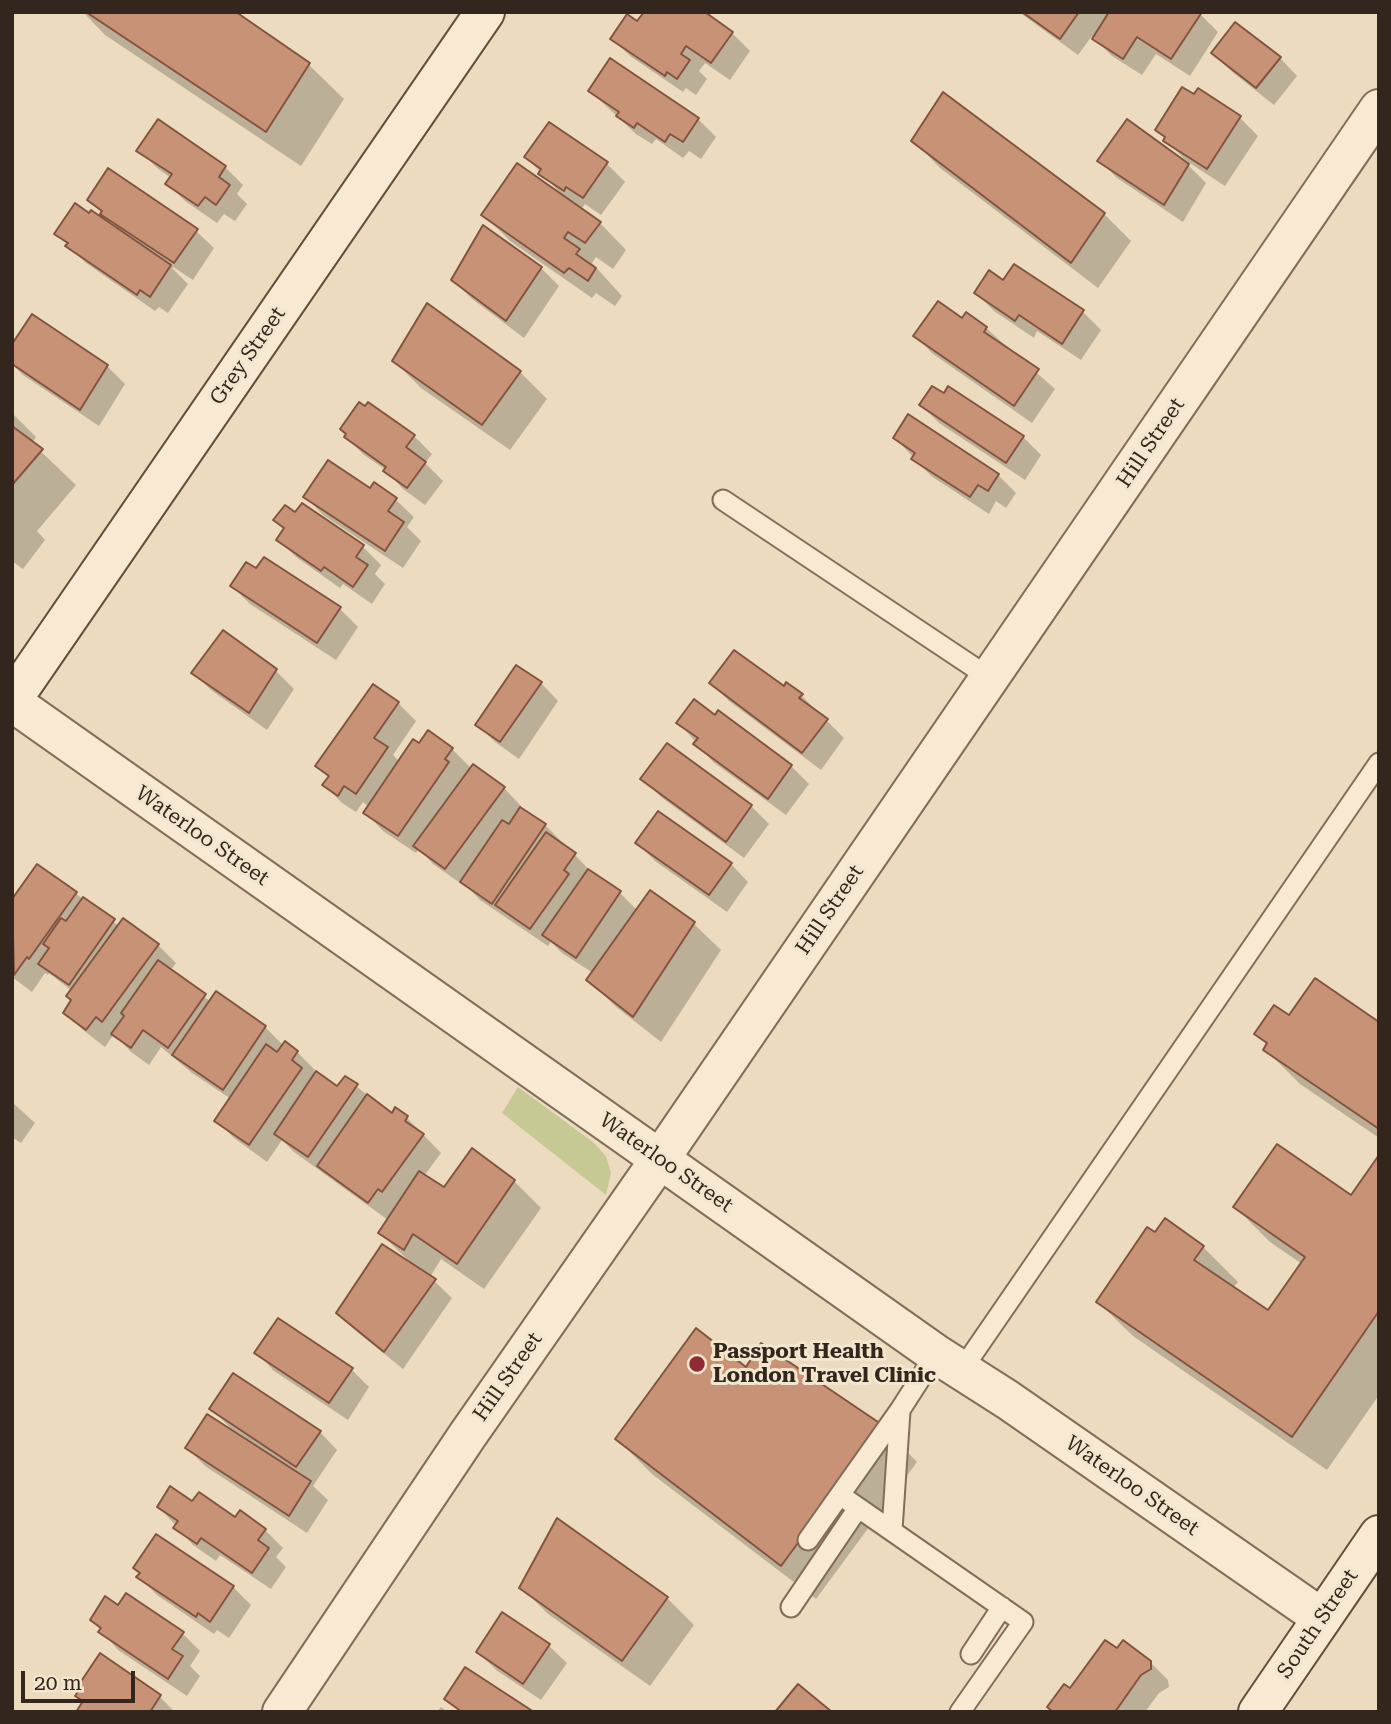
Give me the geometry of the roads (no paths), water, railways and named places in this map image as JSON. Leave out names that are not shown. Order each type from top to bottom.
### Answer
[{"type":"street","name":"Grey Street","points":[[12,701],[485,12]]},
{"type":"street","name":"Hill Street","points":[[282,1712],[467,1436],[660,1159],[1379,109]]},
{"type":"street","name":"Waterloo Street","points":[[12,701],[949,1362],[1322,1618]]},
{"type":"street","name":"South Street","points":[[1258,1712],[1379,1535]]},
{"type":"lane","points":[[723,500],[990,678]]},
{"type":"lane","points":[[808,1540],[900,1410],[949,1362],[1379,763]]},
{"type":"lane","points":[[892,1531],[900,1410]]},
{"type":"lane","points":[[840,1495],[1023,1622],[960,1712]]},
{"type":"lane","points":[[791,1607],[858,1508]]},
{"type":"lane","points":[[971,1654],[1002,1607]]},
{"type":"place","name":"Passport Health London Travel Clinic","points":[[697,1364]]}]
